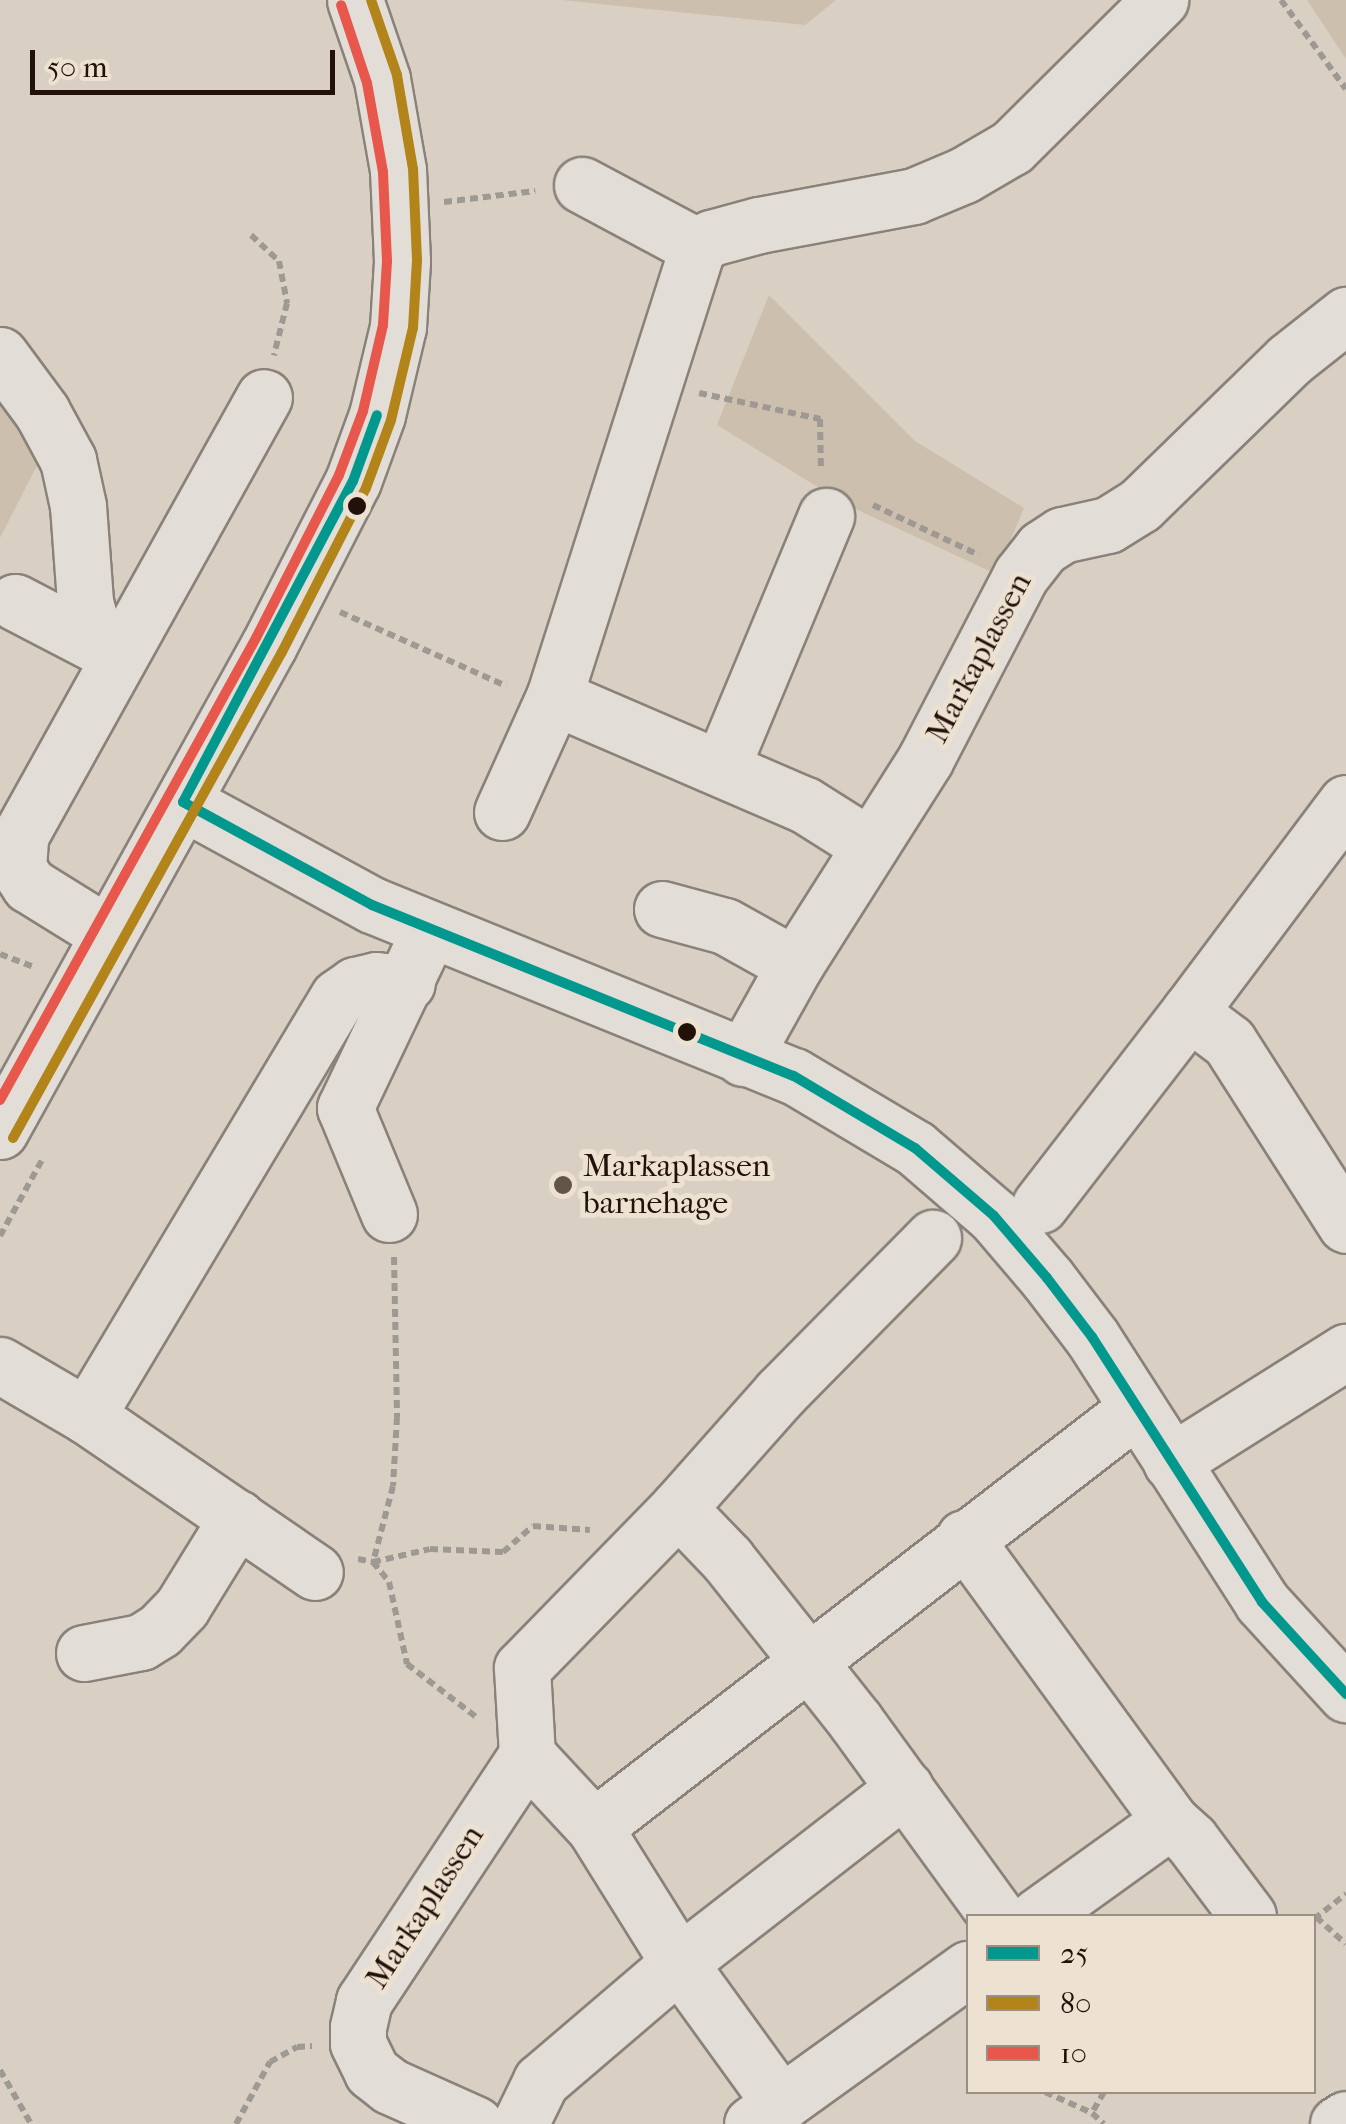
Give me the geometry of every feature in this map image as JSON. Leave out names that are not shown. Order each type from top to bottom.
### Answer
[{"type":"street","points":[[0,1131],[184,802],[359,465],[394,355],[402,261],[400,206],[382,79],[355,0]]},
{"type":"street","points":[[502,812],[554,697],[698,248],[711,238],[759,225],[914,196],[964,175],[1012,147],[1160,0]]},
{"type":"street","points":[[582,185],[698,248]]},
{"type":"street","name":"Markaplassen","points":[[742,1058],[795,964],[924,760],[1021,575],[1042,548],[1062,535],[1108,525],[1140,505],[1289,360],[1346,316]]},
{"type":"street","points":[[0,355],[42,412],[68,460],[78,506],[88,614],[91,625],[119,656]]},
{"type":"street","points":[[108,934],[28,885],[10,856],[58,724],[119,656],[264,396]]},
{"type":"street","points":[[722,766],[826,516]]},
{"type":"street","points":[[15,602],[119,656]]},
{"type":"street","points":[[554,697],[805,804],[870,846]]},
{"type":"street","points":[[184,802],[372,905],[794,1076],[865,1115],[959,1184],[994,1216],[1048,1278],[1262,1602],[1346,1694]]},
{"type":"street","points":[[1040,1205],[1346,803]]},
{"type":"street","points":[[662,908],[724,926],[795,964]]},
{"type":"street","points":[[389,1214],[345,1108],[419,954],[419,924]]},
{"type":"street","points":[[86,1416],[338,997],[355,985],[376,980],[407,983]]},
{"type":"street","points":[[1189,1012],[1228,1042],[1346,1225]]},
{"type":"street","points":[[933,1238],[780,1393],[665,1521],[522,1668],[527,1755],[594,1827],[767,2114],[966,1969]]},
{"type":"street","points":[[1171,1462],[1346,1352]]},
{"type":"street","points":[[0,1366],[86,1416],[315,1572]]},
{"type":"street","points":[[594,1827],[964,1538],[1028,1462],[1136,1409]]},
{"type":"street","points":[[84,1654],[141,1642],[160,1630],[182,1608],[237,1518]]},
{"type":"street","points":[[665,1521],[727,1559],[905,1788],[996,1914]]},
{"type":"street","points":[[964,1538],[1170,1821],[1191,1840],[1246,1914]]},
{"type":"street","name":"Markaplassen","points":[[358,2043],[364,2001],[527,1755]]},
{"type":"street","points":[[520,2124],[541,2081],[679,1963],[905,1788]]},
{"type":"street","points":[[1041,1914],[1170,1821]]},
{"type":"street","points":[[358,2043],[372,2072],[390,2086],[475,2124]]},
{"type":"street","points":[[1338,2124],[1346,2119]]},
{"type":"path","points":[[1281,0],[1346,88]]},
{"type":"path","points":[[400,206],[582,185]]},
{"type":"path","points":[[251,235],[279,262],[287,303],[264,396]]},
{"type":"path","points":[[339,612],[521,693],[554,697]]},
{"type":"path","points":[[0,954],[32,970]]},
{"type":"path","points":[[389,1214],[396,1276],[397,1417],[393,1486],[373,1562],[393,1594],[398,1642],[407,1664],[527,1755]]},
{"type":"path","points":[[315,1572],[349,1557],[373,1562],[430,1549],[503,1552],[533,1526],[665,1521]]},
{"type":"path","points":[[1316,1917],[1346,1894]]},
{"type":"path","points":[[1316,1919],[1346,1944]]},
{"type":"path","points":[[236,2124],[270,2062],[296,2047],[358,2043]]},
{"type":"path","points":[[0,2070],[31,2124]]},
{"type":"path","points":[[1049,2094],[1092,2113],[1101,2123]]},
{"type":"path","points":[[1092,2113],[1103,2094]]},
{"type":"shaded area","points":[[561,0],[836,0],[805,25]]},
{"type":"shaded area","points":[[1307,0],[1346,0],[1346,59]]},
{"type":"shaded area","points":[[769,295],[915,441],[1024,508],[996,574],[847,505],[717,425]]},
{"type":"shaded area","points":[[0,383],[45,450],[0,538]]},
{"type":"transit line","name":"80","points":[[13,1138],[282,652],[366,488],[391,420],[413,328],[417,260],[413,169],[397,75],[371,0]]},
{"type":"transit line","name":"10","points":[[0,1100],[256,638],[339,475],[363,411],[383,325],[387,261],[383,172],[367,83],[341,5]]},
{"type":"transit line","name":"25","points":[[183,802],[353,481],[377,415]]},
{"type":"transit line","name":"25","points":[[183,802],[372,905],[794,1076],[915,1148],[994,1216],[1047,1278],[1092,1337],[1262,1602],[1346,1694]]},
{"type":"place","name":"Markaplassen barnehage","points":[[563,1185]]}]
